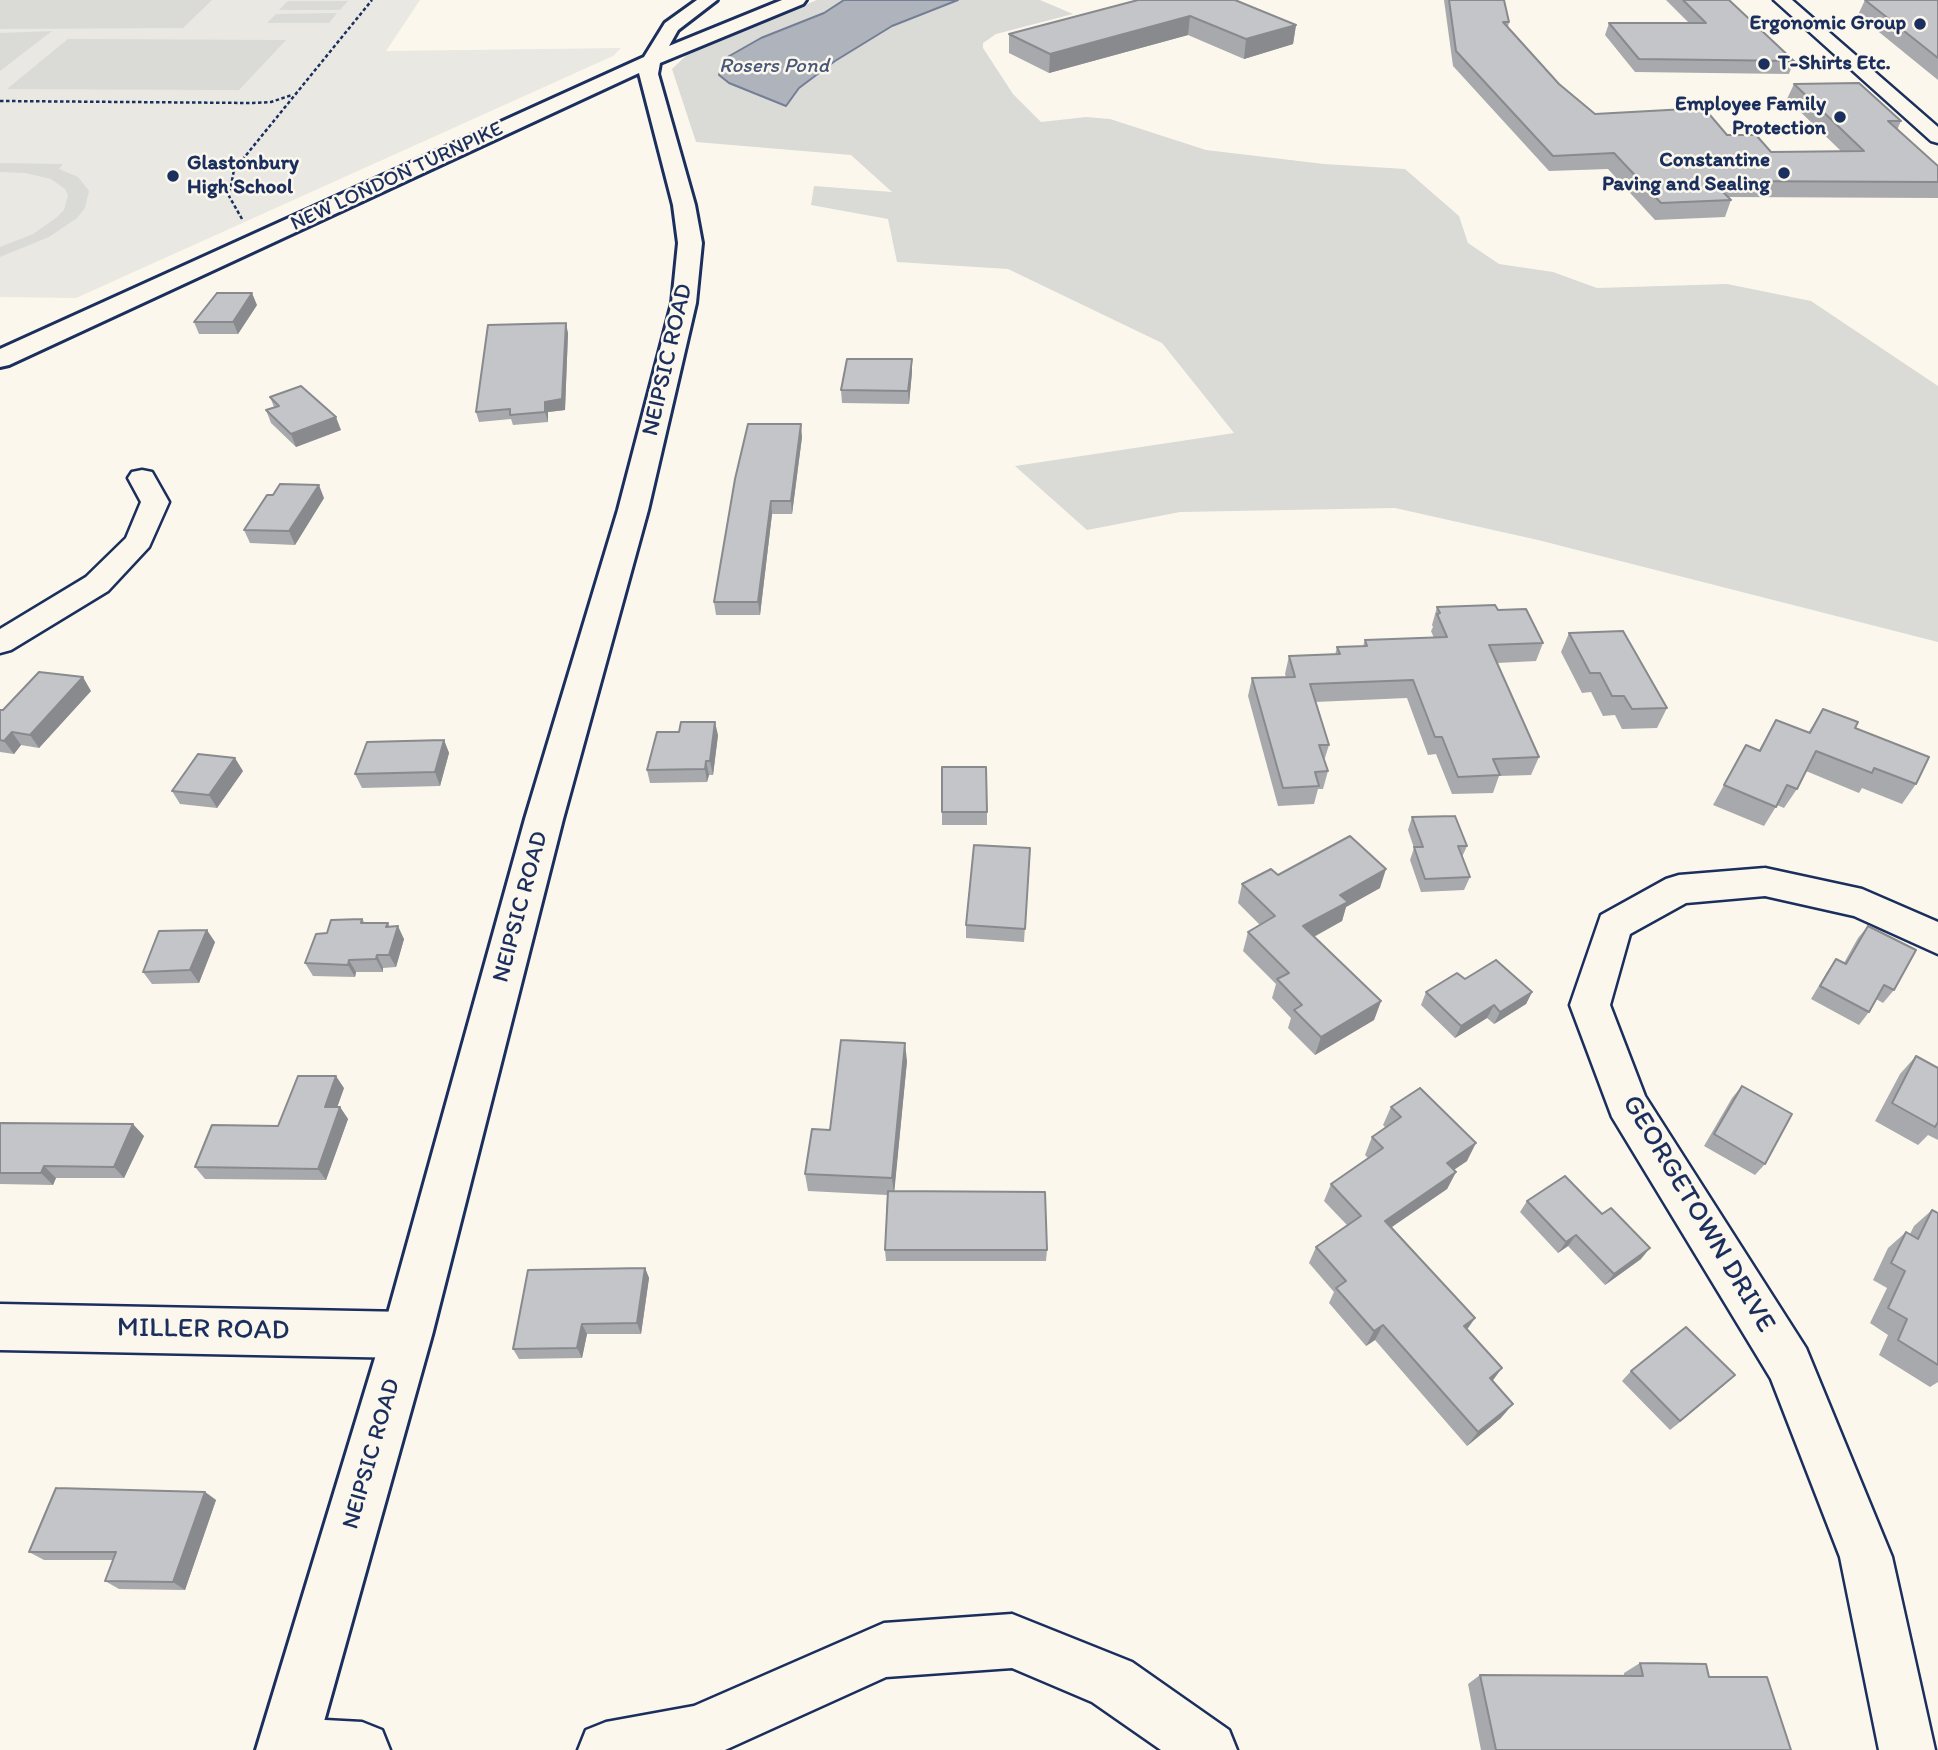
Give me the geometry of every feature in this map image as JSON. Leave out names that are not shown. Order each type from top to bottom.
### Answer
[{"type":"street","points":[[652,60],[671,27],[708,0]]},
{"type":"street","name":"NEW LONDON TURNPIKE","points":[[0,359],[652,60],[797,0]]},
{"type":"street","points":[[1782,0],[1938,137]]},
{"type":"street","name":"NEIPSIC ROAD","points":[[287,1748],[407,1335],[544,819],[633,510],[684,303],[690,243],[679,177],[648,81],[652,60]]},
{"type":"street","points":[[0,643],[97,584],[139,541],[155,502],[142,478]]},
{"type":"street","name":"GEORGETOWN DRIVE","points":[[1907,1750],[1866,1557],[1789,1364],[1627,1104],[1590,1005],[1614,925],[1679,889],[1765,881],[1862,903],[1938,939]]},
{"type":"street","name":"MILLER ROAD","points":[[0,1327],[407,1335]]},
{"type":"street","points":[[606,1750],[696,1734],[884,1650],[1012,1641],[1112,1682],[1209,1750]]},
{"type":"street","points":[[287,1748],[362,1750]]},
{"type":"path","points":[[245,222],[229,196],[231,176],[372,0]]},
{"type":"path","points":[[0,101],[253,103],[278,100],[296,92]]},
{"type":"shaded area","name":"Glastonbury High School","points":[[0,0],[420,0],[386,51],[621,48],[613,56],[76,298],[0,297]]},
{"type":"shaded area","points":[[0,0],[212,0],[183,28],[0,29]]},
{"type":"shaded area","points":[[817,0],[844,0],[824,13],[761,38],[786,105],[799,88],[835,61],[892,26],[934,7],[958,0],[1040,0],[1073,14],[996,34],[983,43],[983,48],[1013,94],[1041,122],[1086,117],[1110,119],[1206,150],[1324,164],[1405,169],[1459,216],[1468,243],[1499,264],[1553,272],[1597,288],[1727,284],[1811,301],[1938,386],[1938,642],[1538,540],[1395,508],[1180,512],[1087,530],[1015,466],[1234,433],[1162,343],[1008,269],[897,262],[888,219],[811,205],[814,186],[892,192],[851,155],[696,142],[672,69],[693,49]]},
{"type":"shaded area","points":[[288,1],[348,1],[340,10],[279,10]]},
{"type":"shaded area","points":[[337,13],[329,23],[267,23],[276,14]]},
{"type":"shaded area","points":[[52,31],[0,71],[0,33]]},
{"type":"shaded area","points":[[68,39],[286,40],[239,90],[7,89]]},
{"type":"shaded area","points":[[0,163],[63,164],[59,169],[78,177],[89,191],[85,208],[77,218],[49,237],[0,257],[0,247],[33,234],[56,218],[64,210],[68,195],[65,189],[51,179],[25,173],[0,172]]},
{"type":"water","name":"Rosers Pond","points":[[844,0],[958,0],[892,26],[835,61],[799,88],[786,106],[729,83],[719,75],[724,59],[761,38],[824,13]]},
{"type":"building","points":[[1138,0],[1235,0],[1296,25],[1246,39],[1190,16],[1050,54],[1009,34]]},
{"type":"building","points":[[1449,0],[1504,0],[1509,22],[1503,22],[1559,84],[1595,114],[1704,108],[1727,135],[1756,135],[1771,152],[1864,151],[1794,84],[1859,83],[1901,121],[1888,121],[1938,166],[1938,182],[1712,181],[1731,200],[1661,203],[1614,153],[1553,156],[1456,51]]},
{"type":"building","points":[[1683,0],[1729,0],[1794,61],[1639,59],[1609,23],[1706,23]]},
{"type":"building","points":[[1865,0],[1938,0],[1938,58]]},
{"type":"building","points":[[217,293],[252,293],[233,322],[194,322]]},
{"type":"building","points":[[566,323],[562,399],[545,402],[545,412],[510,415],[510,409],[476,412],[488,325]]},
{"type":"building","points":[[847,359],[912,359],[908,391],[841,390]]},
{"type":"building","points":[[301,386],[336,417],[291,434],[266,410],[279,406],[270,397]]},
{"type":"building","points":[[748,424],[801,424],[791,501],[771,501],[758,602],[714,602],[735,479]]},
{"type":"building","points":[[280,484],[319,485],[289,531],[244,530],[267,495],[273,495]]},
{"type":"building","points":[[1495,605],[1498,610],[1526,609],[1543,643],[1489,645],[1539,757],[1493,759],[1500,775],[1458,777],[1442,737],[1435,737],[1413,680],[1310,684],[1329,745],[1319,745],[1328,771],[1315,772],[1319,786],[1283,788],[1252,678],[1295,677],[1289,656],[1340,654],[1337,647],[1367,646],[1365,640],[1447,637],[1437,614],[1440,613],[1437,607]]},
{"type":"building","points":[[1623,631],[1667,708],[1632,709],[1624,696],[1612,696],[1600,673],[1590,673],[1569,633]]},
{"type":"building","points":[[39,672],[83,677],[30,735],[12,732],[4,741],[0,740],[0,710]]},
{"type":"building","points":[[1823,709],[1858,722],[1855,728],[1929,757],[1916,784],[1874,768],[1872,773],[1816,751],[1797,789],[1787,785],[1776,807],[1724,785],[1746,745],[1760,751],[1776,720],[1810,733]]},
{"type":"building","points":[[681,722],[715,722],[710,761],[706,761],[705,769],[647,770],[657,732],[679,732]]},
{"type":"building","points":[[444,740],[435,772],[355,774],[367,742]]},
{"type":"building","points":[[198,754],[235,758],[209,795],[172,791]]},
{"type":"building","points":[[942,767],[986,767],[987,812],[942,812]]},
{"type":"building","points":[[1455,816],[1467,846],[1458,846],[1470,877],[1425,879],[1414,847],[1423,847],[1412,817]]},
{"type":"building","points":[[1350,836],[1386,869],[1340,895],[1348,902],[1303,926],[1381,1001],[1321,1037],[1294,1010],[1302,1005],[1277,979],[1289,973],[1248,932],[1275,916],[1242,884],[1271,869],[1278,875]]},
{"type":"building","points":[[974,845],[1030,848],[1025,929],[966,925]]},
{"type":"building","points":[[362,919],[361,923],[388,923],[386,927],[398,926],[389,955],[377,955],[376,959],[349,960],[348,965],[305,963],[316,934],[327,933],[331,920]]},
{"type":"building","points":[[1868,926],[1916,950],[1894,990],[1884,985],[1869,1012],[1820,986],[1836,959],[1846,964]]},
{"type":"building","points":[[207,930],[190,970],[143,972],[159,931]]},
{"type":"building","points":[[1496,960],[1532,992],[1500,1012],[1494,1005],[1461,1026],[1426,992],[1457,973],[1465,979]]},
{"type":"building","points":[[841,1040],[905,1043],[892,1178],[805,1174],[812,1129],[830,1130]]},
{"type":"building","points":[[1916,1056],[1938,1068],[1938,1122],[1935,1127],[1892,1103]]},
{"type":"building","points":[[298,1076],[336,1076],[325,1107],[340,1107],[318,1169],[195,1167],[212,1125],[278,1126]]},
{"type":"building","points":[[1742,1086],[1792,1114],[1765,1164],[1714,1134]]},
{"type":"building","points":[[1420,1088],[1476,1143],[1447,1163],[1456,1172],[1385,1221],[1475,1318],[1464,1326],[1502,1368],[1490,1378],[1513,1404],[1478,1432],[1383,1325],[1374,1331],[1336,1288],[1346,1281],[1316,1247],[1361,1216],[1331,1184],[1383,1148],[1372,1137],[1401,1117],[1391,1107]]},
{"type":"building","points":[[0,1123],[133,1124],[114,1167],[44,1166],[41,1173],[0,1173]]},
{"type":"building","points":[[1565,1176],[1602,1214],[1611,1208],[1650,1248],[1614,1274],[1576,1235],[1566,1242],[1527,1201]]},
{"type":"building","points":[[888,1191],[1045,1192],[1047,1250],[885,1250]]},
{"type":"building","points":[[1932,1210],[1938,1213],[1938,1365],[1898,1340],[1907,1319],[1888,1308],[1905,1271],[1891,1263],[1906,1232],[1918,1239]]},
{"type":"building","points":[[645,1268],[637,1323],[582,1324],[577,1348],[513,1349],[528,1270]]},
{"type":"building","points":[[1686,1327],[1735,1375],[1680,1421],[1631,1371]]},
{"type":"building","points":[[56,1488],[205,1492],[173,1582],[105,1581],[116,1552],[29,1552]]},
{"type":"building","points":[[1640,1663],[1706,1664],[1709,1677],[1767,1677],[1791,1750],[1496,1750],[1480,1675],[1643,1676]]},
{"type":"place","name":"Ergonomic Group","points":[[1920,24]]},
{"type":"place","name":"T-Shirts Etc.","points":[[1764,64]]},
{"type":"place","name":"Employee Family Protection","points":[[1840,117]]},
{"type":"place","name":"Constantine Paving and Sealing","points":[[1784,173]]},
{"type":"place","name":"Glastonbury High School","points":[[173,176]]}]
